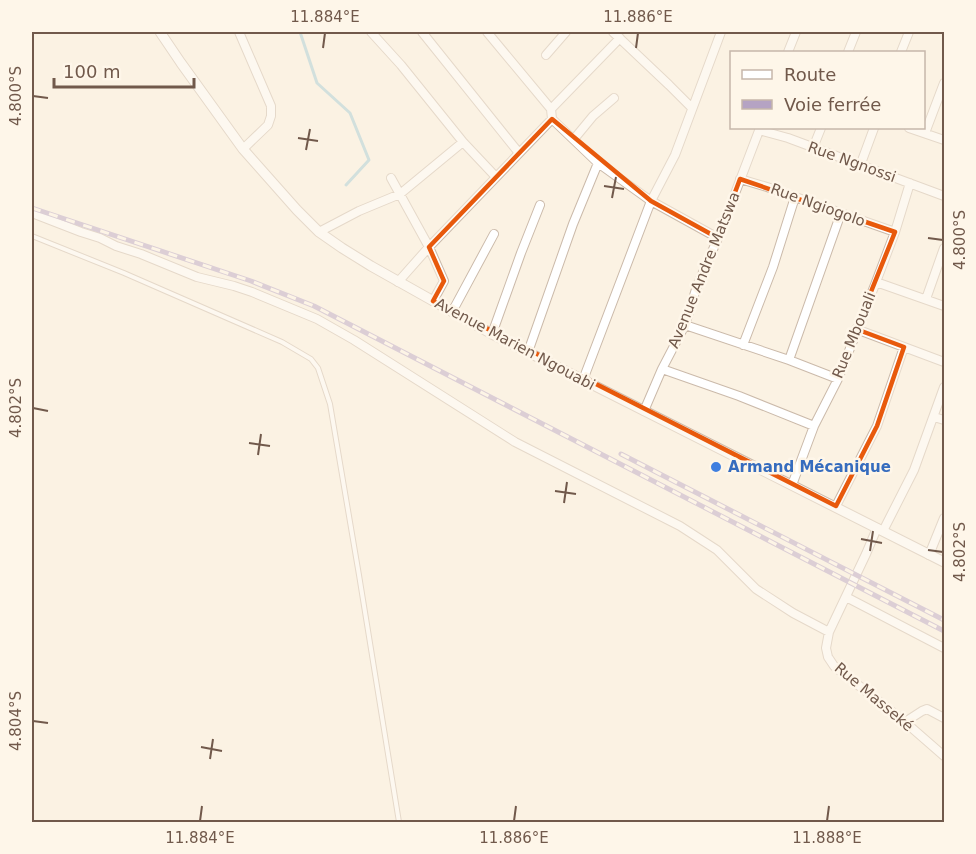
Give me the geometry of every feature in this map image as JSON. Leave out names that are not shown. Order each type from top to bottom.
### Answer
[{"type":"street","name":"Avenue Marien Ngouabi","points":[[160,32],[243,149],[319,232],[342,248],[492,334],[945,562]]},
{"type":"street","points":[[239,32],[270,106],[271,116],[268,125],[243,149]]},
{"type":"street","points":[[371,32],[401,65],[463,142],[496,177]]},
{"type":"street","points":[[422,32],[519,153]]},
{"type":"street","points":[[487,32],[551,109],[552,119],[598,163],[651,201],[718,238]]},
{"type":"street","points":[[546,55],[566,32]]},
{"type":"street","points":[[613,32],[692,108]]},
{"type":"street","points":[[583,380],[651,201],[675,155],[721,32]]},
{"type":"street","points":[[788,51],[796,32]]},
{"type":"street","points":[[848,51],[856,32]]},
{"type":"street","points":[[901,51],[909,32]]},
{"type":"street","points":[[551,109],[620,38]]},
{"type":"street","points":[[925,133],[945,82]]},
{"type":"street","points":[[574,139],[593,116],[614,98]]},
{"type":"street","points":[[398,282],[552,119]]},
{"type":"street","name":"Rue Ngnossi","points":[[759,129],[945,196]]},
{"type":"street","name":"Avenue Andre Matswa","points":[[644,411],[662,369],[685,325],[697,286],[718,238],[759,129]]},
{"type":"street","points":[[813,148],[821,129]]},
{"type":"street","points":[[860,166],[874,129]]},
{"type":"street","points":[[912,129],[945,140]]},
{"type":"street","points":[[319,232],[359,210],[400,194],[463,142]]},
{"type":"street","points":[[528,352],[573,224],[598,163]]},
{"type":"street","points":[[391,178],[429,247],[444,281],[433,301]]},
{"type":"street","name":"Rue Ngiogolo","points":[[740,179],[895,232]]},
{"type":"street","name":"Rue Mbouali","points":[[792,485],[814,426],[838,379],[876,282],[910,183]]},
{"type":"street","points":[[743,345],[795,197]]},
{"type":"street","points":[[492,334],[540,205]]},
{"type":"street","points":[[32,213],[197,277],[252,292],[317,319],[515,442],[680,526],[717,550],[756,589],[793,613],[829,632]]},
{"type":"street","points":[[789,360],[841,213]]},
{"type":"street","points":[[452,312],[494,234]]},
{"type":"street","points":[[926,300],[944,250]]},
{"type":"street","points":[[876,282],[945,306]]},
{"type":"street","points":[[685,325],[838,379]]},
{"type":"street","points":[[856,329],[945,362]]},
{"type":"street","points":[[836,506],[877,426],[904,347]]},
{"type":"street","points":[[662,369],[814,426]]},
{"type":"street","name":"Rue Masseké","points":[[945,387],[914,470],[846,597],[829,632],[826,648],[828,657],[834,666],[945,756]]},
{"type":"street","points":[[934,417],[945,420]]},
{"type":"street","points":[[929,555],[945,519]]},
{"type":"street","points":[[846,597],[945,648]]},
{"type":"street","points":[[905,722],[927,709],[945,718]]},
{"type":"lane","points":[[32,236],[124,273],[282,342],[311,359],[318,368],[330,404],[399,822]]},
{"type":"highlighted area","points":[[552,119],[651,201],[718,238],[740,179],[895,232],[856,329],[904,347],[877,426],[836,506],[433,301],[444,281],[429,247]]},
{"type":"waterway","points":[[300,32],[317,83],[350,113],[369,160],[346,185]]},
{"type":"railway","points":[[32,208],[251,281],[314,306],[944,631]]},
{"type":"railway","points":[[621,454],[944,620]]},
{"type":"place","name":"Armand Mécanique","points":[[716,467]]}]
